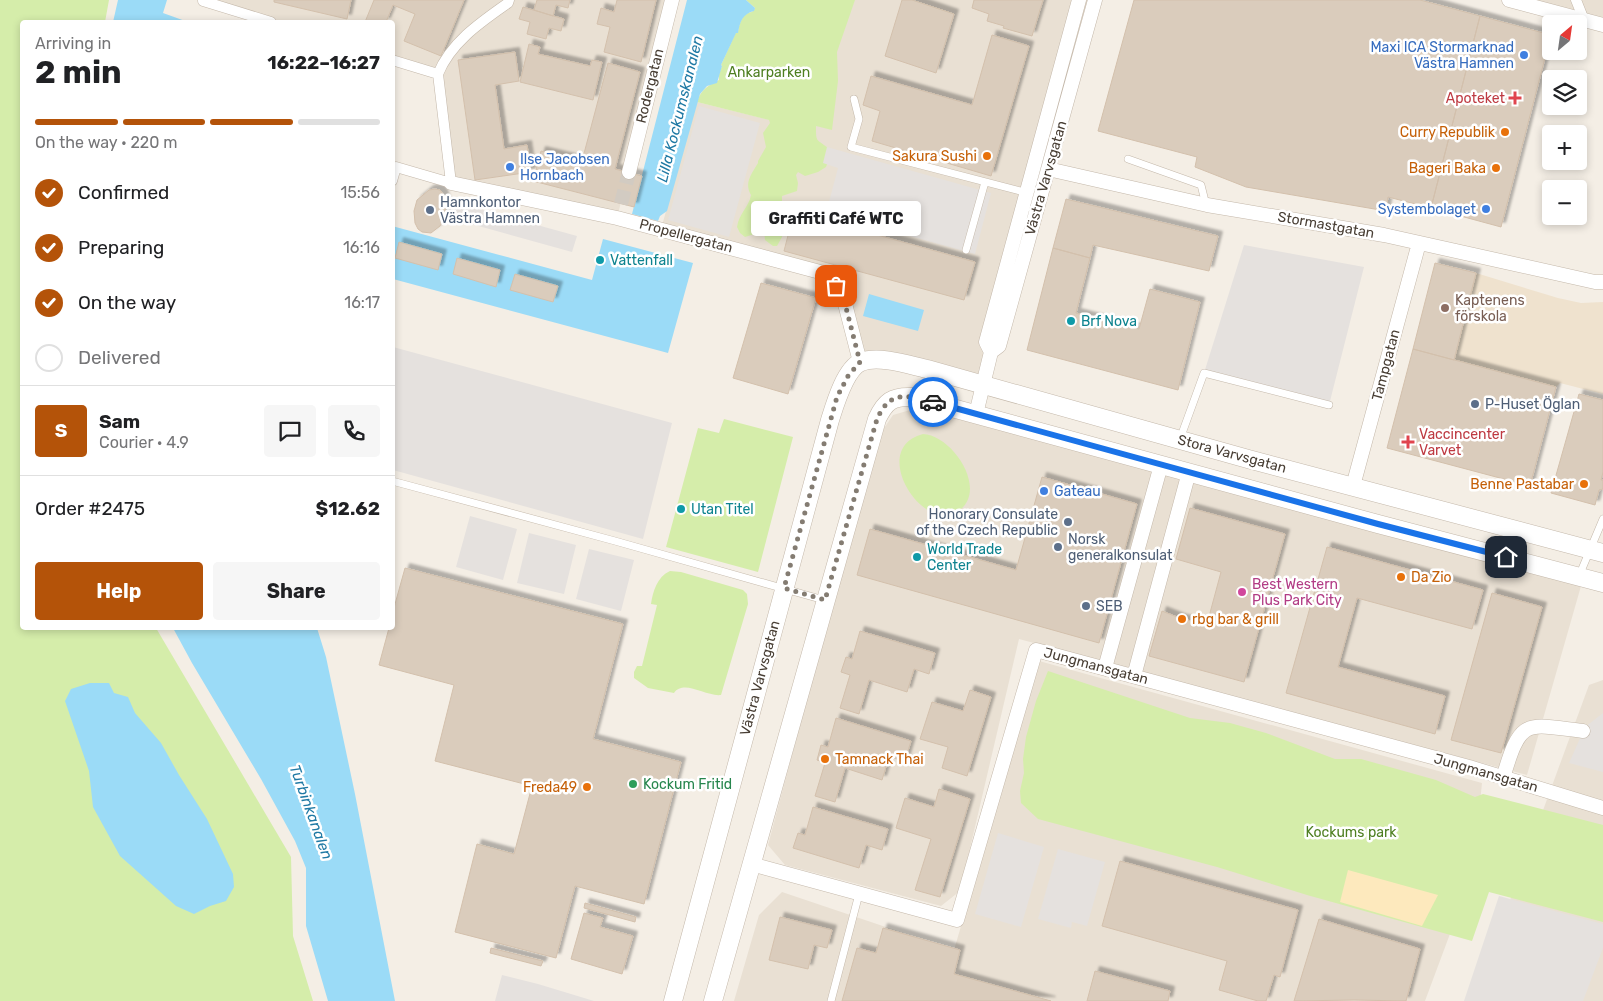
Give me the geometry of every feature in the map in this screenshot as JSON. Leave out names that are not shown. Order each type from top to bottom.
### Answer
[{"type":"street","points":[[204,0],[203,2],[264,20]]},
{"type":"street","points":[[395,171],[396,167],[451,183],[438,74],[443,62],[471,29],[508,3],[509,0]]},
{"type":"street","name":"Rodergatan","points":[[629,172],[672,0]]},
{"type":"street","name":"Västra Varvsgatan","points":[[976,414],[991,352],[986,342],[1034,194],[1079,0]]},
{"type":"street","name":"Västra Varvsgatan","points":[[1034,194],[1048,169],[1095,0]]},
{"type":"street","points":[[1509,0],[1565,15]]},
{"type":"street","points":[[1576,0],[1582,15]]},
{"type":"street","points":[[1588,21],[1603,25]]},
{"type":"street","points":[[395,61],[438,74]]},
{"type":"street","name":"Stormastgatan","points":[[1048,169],[1206,205],[1384,235],[1595,282],[1603,282]]},
{"type":"street","name":"Propellergatan","points":[[451,183],[617,218],[820,272],[830,277],[843,296],[860,362]]},
{"type":"street","points":[[617,218],[621,204]]},
{"type":"street","name":"Tampgatan","points":[[1353,486],[1419,243]]},
{"type":"street","name":"Stora Varvsgatan","points":[[860,362],[893,361],[928,369],[1248,459],[1596,551]]},
{"type":"street","name":"Västra Varvsgatan","points":[[673,1001],[837,397],[848,376],[860,362]]},
{"type":"street","name":"Stora Varvsgatan","points":[[825,600],[877,419],[882,407],[891,400],[902,396],[976,414],[1378,524],[1603,583]]},
{"type":"street","points":[[1105,668],[1160,464]]},
{"type":"street","points":[[1134,676],[1188,472]]},
{"type":"street","points":[[713,1001],[825,600]]},
{"type":"street","name":"Jungmansgatan","points":[[751,864],[957,920],[1036,650],[1503,778],[1603,808]]},
{"type":"street","points":[[1503,778],[1516,742],[1520,734],[1527,729],[1542,726],[1583,731]]},
{"type":"lane","points":[[854,99],[859,119],[851,147],[1034,194]]},
{"type":"lane","points":[[1128,159],[1201,185],[1206,205]]},
{"type":"lane","points":[[966,250],[985,182]]},
{"type":"lane","points":[[833,212],[877,224]]},
{"type":"lane","points":[[1180,440],[1204,373],[1329,405]]},
{"type":"lane","points":[[395,482],[607,538],[825,600]]},
{"type":"lane","points":[[1579,576],[1596,551],[1603,519]]},
{"type":"lane","points":[[831,1001],[859,894]]},
{"type":"shaded area","points":[[204,0],[672,0],[617,218],[451,183],[438,74],[395,61],[395,20],[265,20]]},
{"type":"shaded area","points":[[821,0],[1095,0],[983,385],[860,362],[830,277],[661,229],[697,102],[786,124]]},
{"type":"shaded area","points":[[1509,0],[1603,0],[1603,25],[1588,21],[1588,15],[1565,15]]},
{"type":"shaded area","points":[[699,106],[760,123],[729,237],[668,220]]},
{"type":"shaded area","points":[[827,147],[991,193],[975,254],[826,213],[838,168],[823,163]]},
{"type":"shaded area","points":[[450,201],[577,236],[572,252],[446,217]]},
{"type":"shaded area","points":[[1244,245],[1364,267],[1329,405],[1204,373]]},
{"type":"shaded area","points":[[1476,273],[1558,298],[1581,303],[1603,302],[1603,394],[1560,383],[1556,387],[1454,360]]},
{"type":"shaded area","points":[[395,348],[672,423],[643,539],[395,471]]},
{"type":"shaded area","points":[[917,408],[1581,586],[1527,775],[1019,639],[960,891],[941,906],[785,865],[768,845],[876,440],[893,415]]},
{"type":"shaded area","points":[[470,516],[517,529],[503,580],[456,567]]},
{"type":"shaded area","points":[[529,533],[576,545],[564,594],[517,583]]},
{"type":"shaded area","points":[[589,549],[634,560],[621,611],[576,599]]},
{"type":"shaded area","points":[[1039,661],[1482,783],[1473,872],[1425,1001],[734,1001],[759,915],[782,892],[954,950]]},
{"type":"shaded area","points":[[1603,680],[1603,1001],[1473,1001],[1589,685]]},
{"type":"shaded area","points":[[1603,713],[1603,772],[1569,763],[1585,727]]},
{"type":"shaded area","points":[[998,833],[1044,847],[1021,927],[975,914]]},
{"type":"shaded area","points":[[1058,849],[1105,862],[1087,926],[1072,922],[1071,928],[1038,919]]},
{"type":"shaded area","points":[[1499,896],[1603,924],[1603,948],[1583,1001],[1464,1001]]},
{"type":"shaded area","points":[[502,975],[538,984],[594,1001],[495,1001]]},
{"type":"green space","points":[[0,0],[109,0],[105,20],[20,20],[20,630],[157,630],[291,857],[293,936],[313,1001],[0,1001]]},
{"type":"green space","name":"Ankarparken","points":[[746,0],[855,0],[837,52],[838,81],[832,130],[816,126],[817,138],[828,148],[829,159],[826,167],[818,172],[805,176],[798,172],[796,175],[797,191],[782,196],[782,212],[787,214],[782,237],[777,246],[773,246],[765,240],[764,231],[745,237],[737,227],[751,195],[748,187],[749,179],[766,147],[763,133],[770,123],[769,120],[697,102],[700,94],[705,89],[719,80],[721,65],[736,32],[738,33],[742,20],[746,14],[752,12],[755,8]]},
{"type":"green space","points":[[724,419],[793,437],[758,572],[666,547],[698,428],[719,433]]},
{"type":"green space","points":[[923,434],[934,437],[954,452],[968,475],[970,488],[968,499],[961,509],[947,515],[932,512],[919,503],[907,489],[901,472],[900,456],[907,443]]},
{"type":"green space","points":[[670,571],[681,572],[743,590],[747,594],[748,604],[721,695],[709,694],[689,688],[678,689],[674,693],[648,688],[634,678],[637,666],[642,666],[657,605],[651,604],[654,589],[662,577]]},
{"type":"green space","name":"Kockums park","points":[[1048,671],[1190,718],[1230,723],[1266,733],[1335,759],[1361,759],[1436,780],[1475,797],[1483,794],[1603,825],[1603,922],[1489,892],[1472,941],[1307,895],[1217,867],[1038,819],[1021,803],[1020,791],[1024,773],[1023,759],[1026,737],[1036,701]]},
{"type":"sand","points":[[1348,870],[1438,895],[1422,926],[1340,902]]},
{"type":"water","points":[[118,0],[167,0],[163,13],[182,20],[113,20]]},
{"type":"water","name":"Lilla Kockumskanalen","points":[[687,0],[746,0],[755,8],[754,11],[742,19],[738,33],[736,33],[721,65],[717,83],[707,86],[700,94],[667,211],[660,216],[658,221],[632,214]]},
{"type":"water","points":[[395,227],[592,280],[603,239],[693,263],[668,353],[395,280]]},
{"type":"water","points":[[869,294],[924,310],[918,331],[863,316]]},
{"type":"water","name":"Turbinkanalen","points":[[174,630],[318,630],[326,657],[355,794],[395,1001],[328,1001],[306,926],[306,868],[295,841],[261,779]]},
{"type":"water","points":[[90,683],[109,683],[114,693],[128,697],[135,713],[161,743],[207,819],[233,874],[234,887],[226,901],[194,914],[176,906],[120,856],[93,807],[89,771],[65,701],[71,689]]},
{"type":"building","points":[[274,0],[351,0],[347,19],[274,2]]},
{"type":"building","points":[[374,0],[464,0],[441,56],[404,41],[415,14],[393,5],[387,20],[366,20]]},
{"type":"building","points":[[537,0],[570,0],[568,8],[556,5],[553,16],[534,10]]},
{"type":"building","points":[[617,0],[656,0],[641,62],[604,52],[610,27],[597,24],[601,8],[614,12]]},
{"type":"building","points":[[902,0],[912,0],[954,14],[936,73],[885,56]]},
{"type":"building","points":[[974,0],[1043,0],[1032,36],[1003,28],[1004,26],[987,21],[989,14],[972,8]]},
{"type":"building","points":[[1134,0],[1420,0],[1480,16],[1431,208],[1388,197],[1386,211],[1246,187],[1195,167],[1197,157],[1098,131]]},
{"type":"building","points":[[523,7],[564,19],[561,31],[549,28],[546,39],[527,34],[530,22],[519,19]]},
{"type":"building","points":[[1480,16],[1542,33],[1542,60],[1544,60],[1501,227],[1431,208]]},
{"type":"building","points":[[992,35],[1029,46],[991,176],[872,141],[880,111],[863,105],[871,76],[972,105]]},
{"type":"building","points":[[529,44],[540,47],[538,54],[590,66],[592,60],[602,62],[593,100],[520,82]]},
{"type":"building","points":[[515,52],[519,81],[495,85],[504,149],[527,145],[531,172],[475,180],[458,60]]},
{"type":"building","points":[[608,63],[640,72],[615,169],[642,176],[634,207],[533,181],[541,151],[582,161]]},
{"type":"building","name":"Hamnkontor Västra Hamnen","points":[[429,190],[440,190],[446,203],[444,219],[440,226],[431,233],[422,232],[415,223],[414,211],[417,200]]},
{"type":"building","points":[[1066,199],[1218,236],[1209,271],[1093,245],[1090,258],[1053,248]]},
{"type":"building","points":[[794,212],[975,262],[964,300],[784,251]]},
{"type":"building","points":[[399,242],[442,254],[438,270],[395,258]]},
{"type":"building","name":"Brf Nova","points":[[1053,248],[1090,258],[1076,313],[1139,329],[1150,289],[1200,302],[1178,390],[1027,350]]},
{"type":"building","points":[[457,258],[500,270],[496,287],[453,274]]},
{"type":"building","name":"Kaptenens förskola","points":[[1435,263],[1476,273],[1454,360],[1413,349]]},
{"type":"building","points":[[515,274],[558,286],[553,302],[510,290]]},
{"type":"building","points":[[761,283],[816,298],[788,394],[733,378]]},
{"type":"building","name":"P-Huset Öglan","points":[[1413,349],[1556,387],[1530,486],[1387,448]]},
{"type":"building","points":[[1579,394],[1603,400],[1603,472],[1601,480],[1603,480],[1603,489],[1599,490],[1595,505],[1551,493]]},
{"type":"building","name":"World Trade Center","points":[[1042,477],[1137,504],[1099,643],[857,575],[870,529],[1016,570]]},
{"type":"building","name":"Best Western Plus Park City","points":[[1190,508],[1285,534],[1244,682],[1149,656],[1162,611],[1182,619],[1207,624],[1221,572],[1176,559]]},
{"type":"building","points":[[1327,547],[1483,590],[1472,629],[1357,598],[1338,667],[1445,696],[1435,734],[1286,693]]},
{"type":"building","name":"Kockum Fritid","points":[[405,568],[623,624],[593,739],[681,762],[644,904],[575,886],[556,958],[455,932],[477,844],[514,854],[532,786],[435,761],[454,685],[379,665],[388,630],[395,630],[395,604]]},
{"type":"building","points":[[1492,593],[1542,607],[1501,753],[1451,740]]},
{"type":"building","points":[[860,631],[935,653],[929,674],[914,669],[907,692],[869,680],[859,714],[840,708],[850,675],[841,672],[846,657],[852,659]]},
{"type":"building","points":[[970,690],[991,697],[967,776],[942,768],[948,747],[920,739],[932,702],[963,711]]},
{"type":"building","points":[[836,718],[911,741],[905,761],[889,757],[882,780],[845,768],[835,802],[815,796],[825,763],[817,760],[821,745],[828,747]]},
{"type":"building","points":[[939,789],[970,799],[940,897],[915,890],[931,839],[896,828],[905,798],[934,807]]},
{"type":"building","points":[[813,807],[888,829],[882,850],[866,845],[859,868],[793,848],[798,833],[805,835]]},
{"type":"building","points":[[1120,861],[1298,910],[1280,977],[1274,975],[1266,1001],[1258,1001],[1219,990],[1227,961],[1102,926]]},
{"type":"building","points":[[585,903],[636,917],[635,922],[584,908]]},
{"type":"building","points":[[584,913],[603,918],[600,927],[633,936],[622,974],[571,959]]},
{"type":"building","points":[[780,917],[832,930],[827,948],[814,945],[808,969],[769,960]]},
{"type":"building","points":[[1319,919],[1420,949],[1406,1001],[1294,1001]]},
{"type":"building","points":[[883,928],[960,950],[954,974],[1051,1001],[842,1001],[857,948],[876,953]]},
{"type":"building","points":[[491,948],[543,961],[541,966],[490,953]]},
{"type":"building","points":[[1095,971],[1170,991],[1168,1001],[1087,1001]]},
{"type":"tunnel","points":[[621,204],[629,172]]},
{"type":"way so far","points":[[836,286],[843,296],[860,362],[848,376],[837,397],[784,588],[825,600],[882,407],[891,400],[902,396],[933,402]]},
{"type":"place","name":"Maxi ICA Stormarknad Västra Hamnen","points":[[1524,55]]},
{"type":"place","name":"Apoteket","points":[[1515,98]]},
{"type":"place","name":"Curry Republik","points":[[1505,132]]},
{"type":"place","name":"Sakura Sushi","points":[[987,156]]},
{"type":"place","name":"Ilse Jacobsen Hornbach","points":[[510,167]]},
{"type":"place","name":"Bageri Baka","points":[[1496,168]]},
{"type":"place","name":"Systembolaget","points":[[1486,209]]},
{"type":"place","name":"Hamnkontor Västra Hamnen","points":[[430,210]]},
{"type":"place","name":"Vattenfall","points":[[600,260]]},
{"type":"place","name":"Graffiti Café WTC","points":[[836,286]]},
{"type":"place","name":"Kaptenens förskola","points":[[1445,308]]},
{"type":"place","name":"Brf Nova","points":[[1071,321]]},
{"type":"place","name":"P-Huset Öglan","points":[[1475,404]]},
{"type":"place","name":"Vaccincenter Varvet","points":[[1408,442]]},
{"type":"place","name":"Benne Pastabar","points":[[1584,484]]},
{"type":"place","name":"Gateau","points":[[1044,491]]},
{"type":"place","name":"Utan Titel","points":[[681,509]]},
{"type":"place","name":"Honorary Consulate of the Czech Republic","points":[[1068,522]]},
{"type":"place","name":"Norsk generalkonsulat","points":[[1058,547]]},
{"type":"place","name":"World Trade Center","points":[[917,557]]},
{"type":"place","name":"Da Zio","points":[[1401,577]]},
{"type":"place","name":"Best Western Plus Park City","points":[[1242,592]]},
{"type":"place","name":"SEB","points":[[1086,606]]},
{"type":"place","name":"rbg bar & grill","points":[[1182,619]]},
{"type":"place","name":"Tamnack Thai","points":[[825,759]]},
{"type":"place","name":"Kockum Fritid","points":[[633,784]]},
{"type":"place","name":"Freda49","points":[[587,787]]},
{"type":"route","points":[[933,402],[1378,524],[1506,557]]}]
